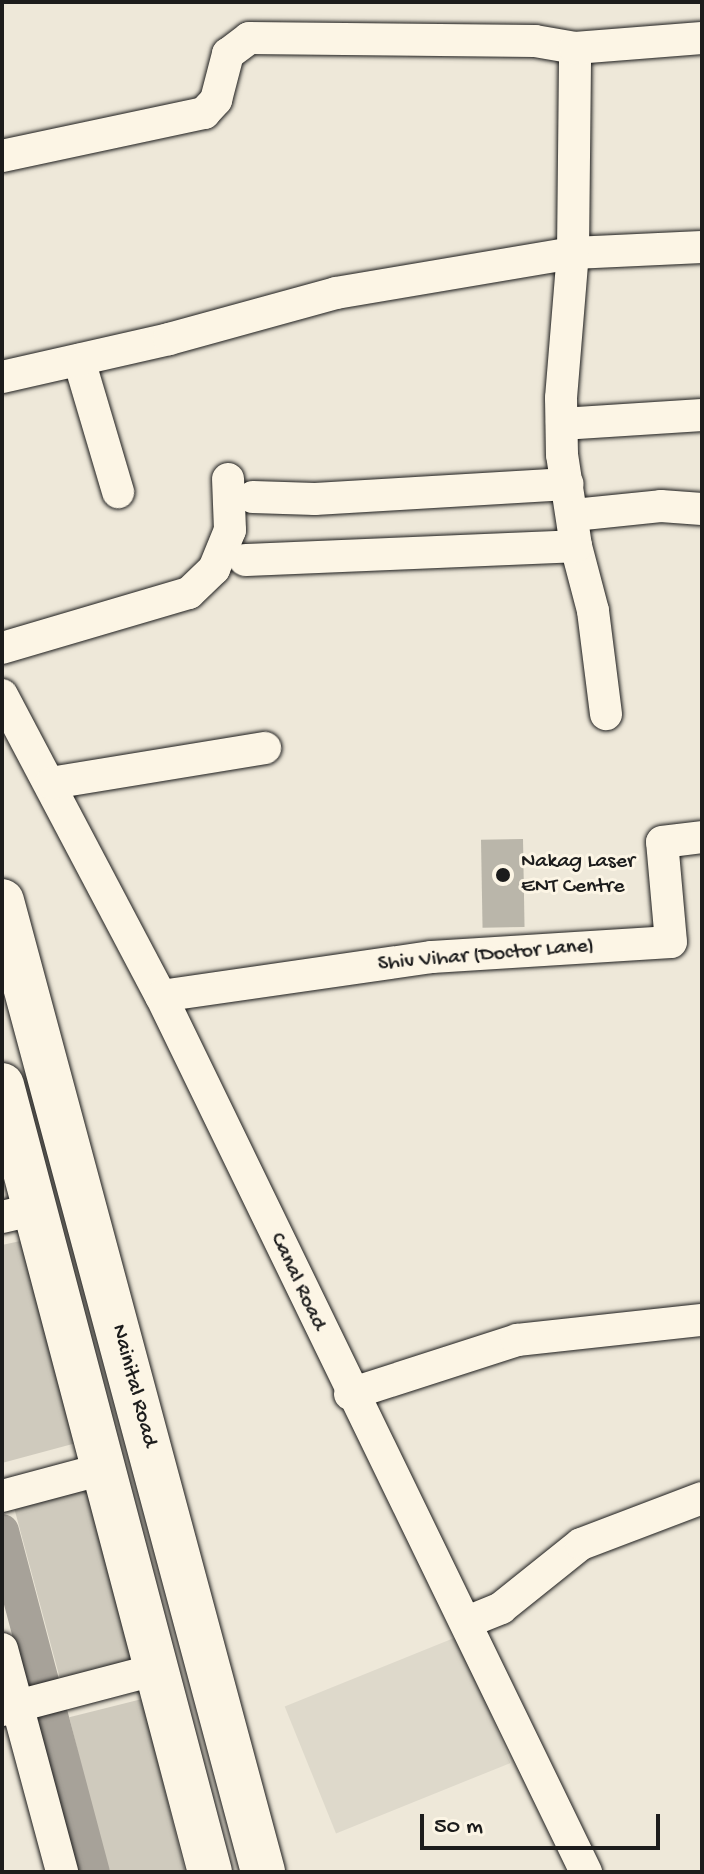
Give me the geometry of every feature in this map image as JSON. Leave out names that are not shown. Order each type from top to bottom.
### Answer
[{"type":"highway","name":"Nainital Road","points":[[2,901],[263,1872]]},
{"type":"highway","points":[[2,1085],[17,1214],[103,1469],[210,1872]]},
{"type":"highway","points":[[17,1214],[83,1198]]},
{"type":"street","points":[[2,156],[204,113],[216,100],[228,54],[249,38],[535,41],[575,48],[702,38]]},
{"type":"street","points":[[575,48],[573,253],[562,424],[573,515],[593,611],[606,714]]},
{"type":"street","points":[[2,377],[336,293],[573,253],[702,247]]},
{"type":"street","points":[[79,360],[118,492]]},
{"type":"street","points":[[562,424],[702,415]]},
{"type":"street","points":[[2,648],[189,593],[214,569],[230,530],[241,488],[315,499],[573,515]]},
{"type":"street","points":[[245,560],[573,515],[661,506],[702,509]]},
{"type":"street","name":"Canal Road","points":[[2,695],[161,996],[350,1394],[467,1622],[586,1872]]},
{"type":"street","points":[[51,783],[265,748]]},
{"type":"street","name":"Shiv Vihar (Doctor Lane)","points":[[161,996],[432,957],[671,942],[662,842],[702,837]]},
{"type":"street","points":[[350,1394],[517,1340],[702,1320]]},
{"type":"street","points":[[5,1495],[103,1469]]},
{"type":"street","points":[[467,1622],[501,1608],[581,1544],[702,1498]]},
{"type":"street","points":[[2,1649],[28,1703],[62,1872]]},
{"type":"street","points":[[28,1703],[158,1669]]},
{"type":"shaded area","points":[[25,1240],[80,1442],[2,1463],[2,1245]]},
{"type":"shaded area","points":[[89,1482],[136,1659],[60,1679],[13,1502]]},
{"type":"shaded area","points":[[459,1636],[510,1763],[336,1833],[285,1706]]},
{"type":"shaded area","points":[[142,1699],[185,1872],[108,1872],[69,1717]]},
{"type":"building","points":[[523,839],[525,927],[483,928],[481,840]]},
{"type":"waterway","points":[[2,1531],[93,1872]]},
{"type":"place","name":"Nakag Laser ENT Centre","points":[[503,875]]}]
